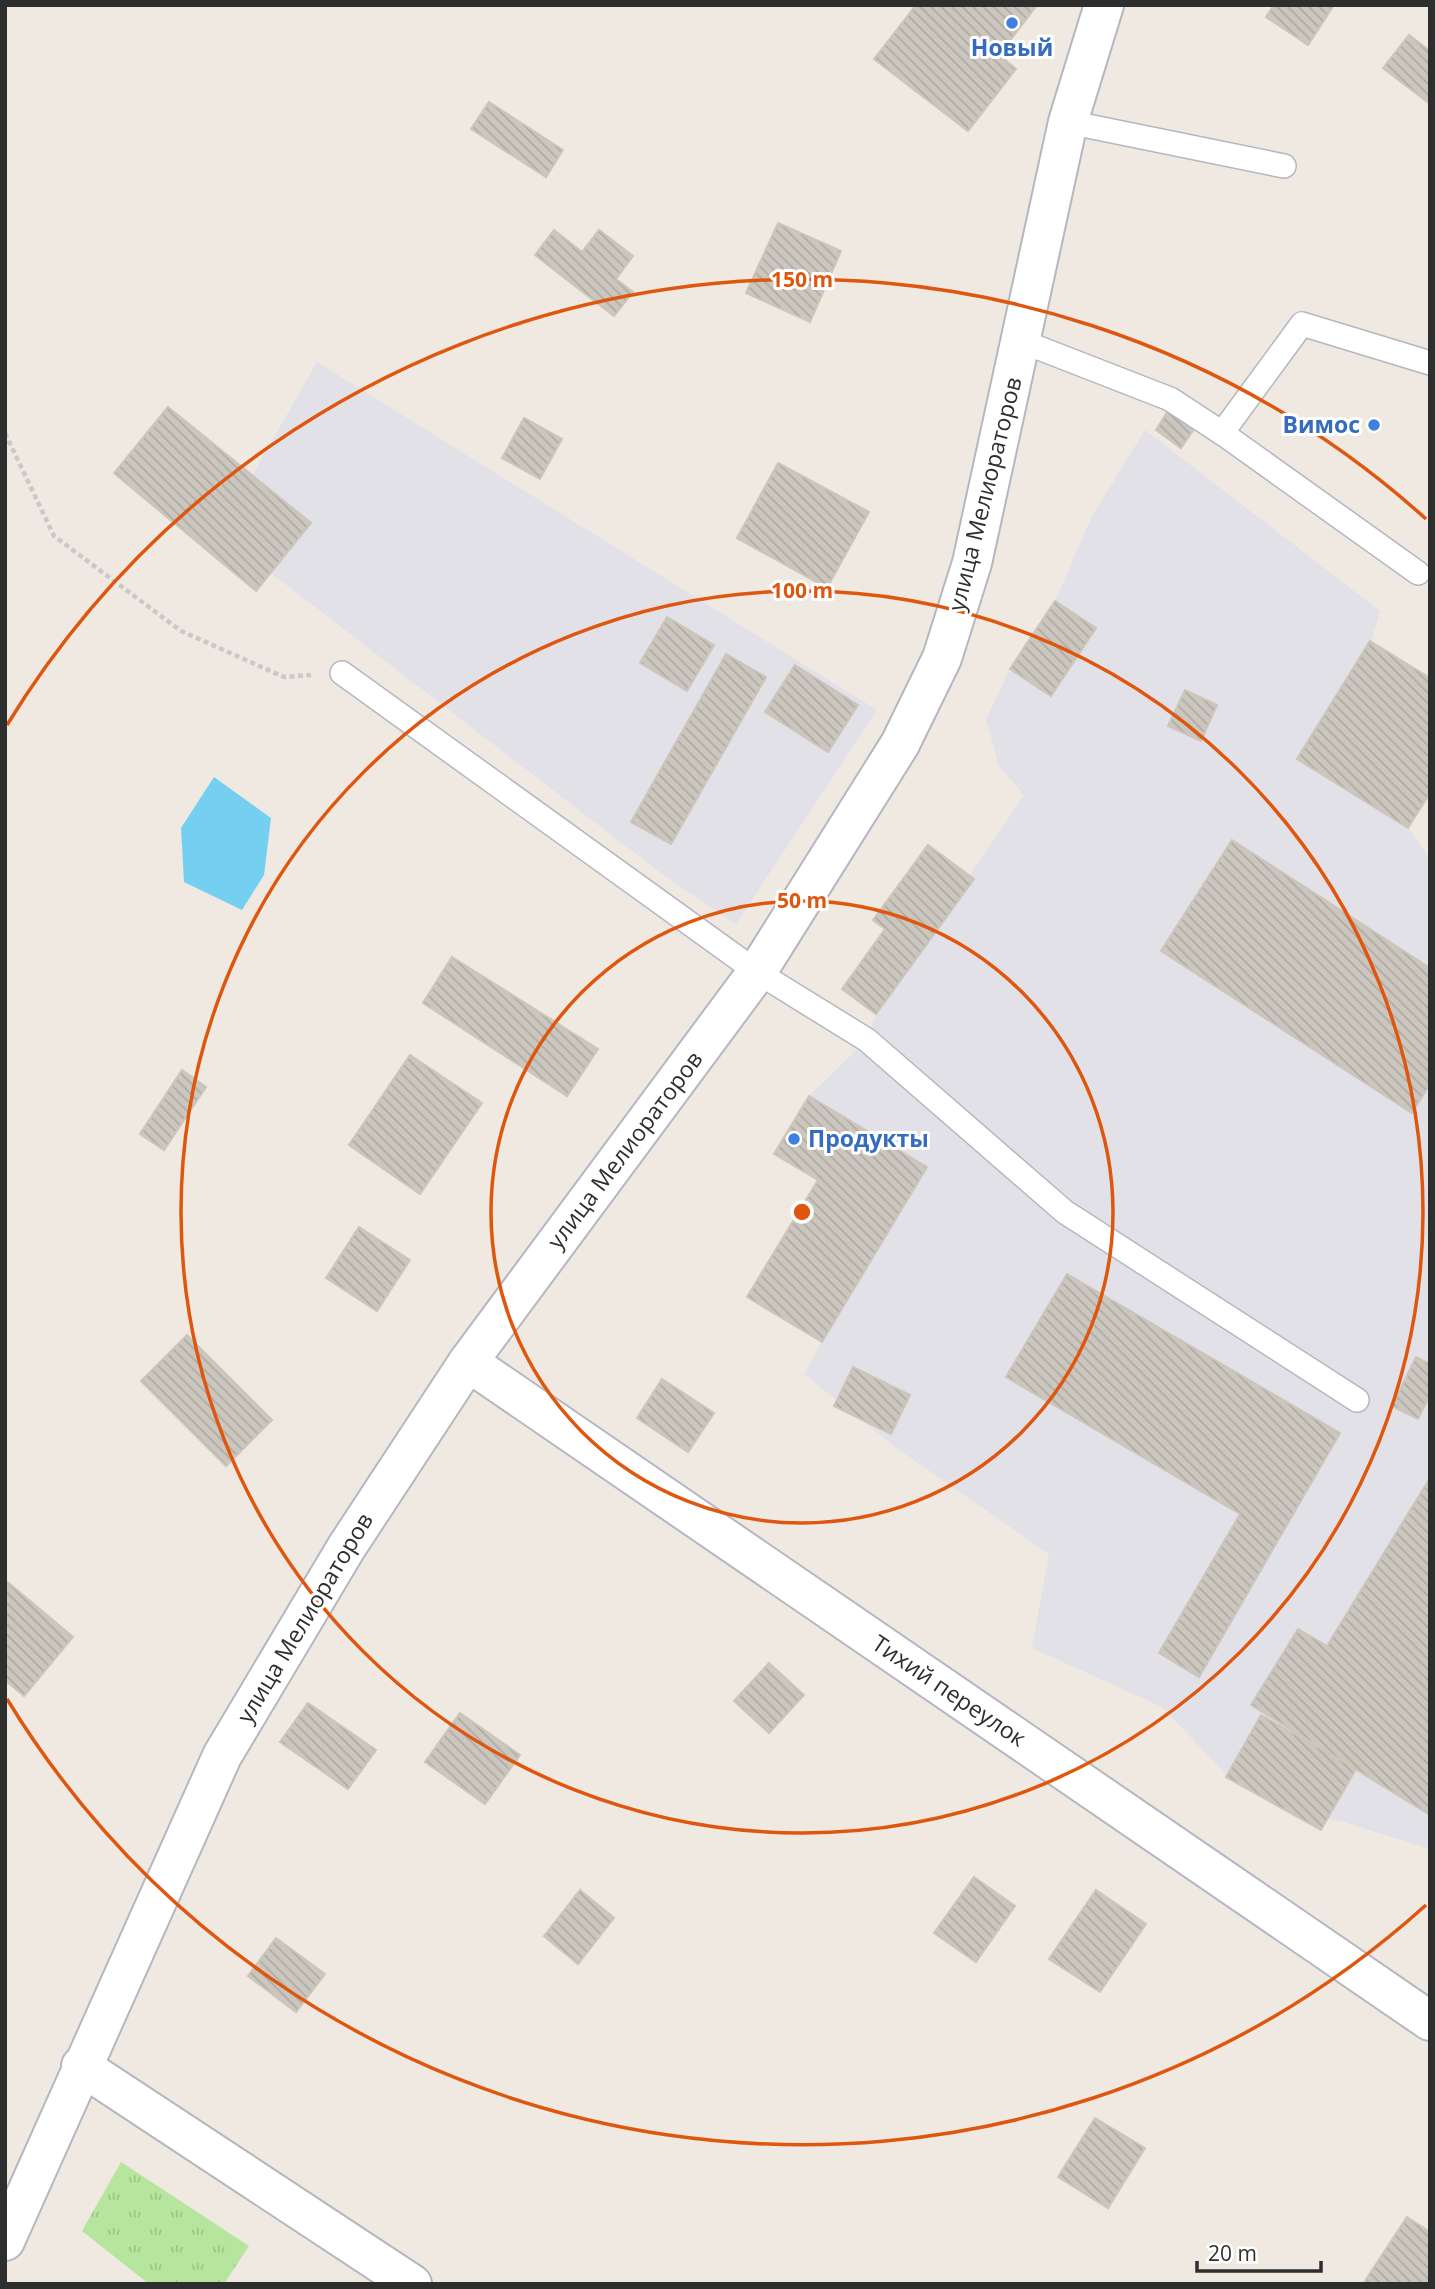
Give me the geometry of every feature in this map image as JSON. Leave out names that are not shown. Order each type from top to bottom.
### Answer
[{"type":"street","name":"улица Мелиораторов","points":[[5,2241],[222,1756],[346,1548],[468,1362],[757,972],[900,744],[942,658],[972,563],[1068,122],[1104,5]]},
{"type":"street","name":"Тихий переулок","points":[[468,1362],[1430,2021]]},
{"type":"street","points":[[81,2066],[412,2284]]},
{"type":"lane","points":[[1068,122],[1284,166]]},
{"type":"lane","points":[[1222,433],[1302,324],[1430,363]]},
{"type":"lane","points":[[1021,341],[1170,399],[1418,573]]},
{"type":"lane","points":[[342,673],[757,972],[867,1040],[1065,1212],[1357,1399]]},
{"type":"path","points":[[5,433],[54,536],[181,631],[284,677],[342,673]]},
{"type":"shaded area","points":[[317,362],[877,710],[736,924],[662,874],[219,533]]},
{"type":"shaded area","points":[[1145,430],[1380,611],[1371,641],[1430,678],[1430,793],[1408,828],[1430,859],[1430,1849],[1340,1821],[1291,1813],[1234,1783],[1162,1707],[1032,1648],[1049,1554],[895,1447],[804,1374],[822,1342],[747,1297],[817,1180],[774,1154],[809,1096],[867,1040],[876,1014],[1024,795],[999,766],[986,719],[1010,669],[1055,601],[1091,518]]},
{"type":"green space","points":[[121,2162],[249,2246],[224,2284],[149,2284],[82,2231]]},
{"type":"water","points":[[214,777],[271,818],[264,875],[242,910],[184,882],[181,828]]},
{"type":"building","points":[[916,5],[1037,5],[999,55],[1016,69],[968,131],[874,59]]},
{"type":"building","points":[[1274,5],[1334,5],[1308,45],[1266,17]]},
{"type":"building","points":[[1409,35],[1430,51],[1430,104],[1383,68]]},
{"type":"building","points":[[489,102],[563,150],[546,177],[471,129]]},
{"type":"building","points":[[778,223],[841,251],[810,322],[746,293]]},
{"type":"building","points":[[554,230],[582,252],[599,230],[633,256],[616,279],[633,292],[614,316],[535,255]]},
{"type":"building","points":[[168,407],[311,523],[256,591],[114,473]]},
{"type":"building","points":[[1168,411],[1194,429],[1181,448],[1156,430]]},
{"type":"building","points":[[524,418],[562,439],[540,479],[502,458]]},
{"type":"building","points":[[778,463],[869,512],[827,588],[737,538]]},
{"type":"building","points":[[1055,601],[1096,628],[1051,696],[1010,669]]},
{"type":"building","points":[[667,617],[714,645],[687,691],[640,663]]},
{"type":"building","points":[[1370,641],[1430,678],[1430,793],[1408,828],[1297,759]]},
{"type":"building","points":[[726,654],[766,677],[671,844],[631,822]]},
{"type":"building","points":[[795,665],[858,705],[828,752],[765,712]]},
{"type":"building","points":[[1185,690],[1217,705],[1201,741],[1168,726]]},
{"type":"building","points":[[1232,840],[1430,968],[1430,1084],[1412,1113],[1161,951]]},
{"type":"building","points":[[928,845],[974,879],[876,1014],[842,989],[885,929],[873,920]]},
{"type":"building","points":[[452,957],[598,1049],[567,1096],[423,1003]]},
{"type":"building","points":[[410,1055],[482,1103],[420,1194],[349,1145]]},
{"type":"building","points":[[182,1070],[206,1087],[164,1150],[140,1134]]},
{"type":"building","points":[[809,1096],[927,1167],[822,1342],[747,1297],[818,1180],[774,1154]]},
{"type":"building","points":[[359,1227],[410,1260],[377,1311],[326,1278]]},
{"type":"building","points":[[1067,1274],[1340,1433],[1199,1677],[1159,1653],[1240,1514],[1006,1377]]},
{"type":"building","points":[[187,1335],[272,1420],[226,1466],[141,1381]]},
{"type":"building","points":[[1416,1357],[1430,1364],[1430,1395],[1418,1419],[1392,1406]]},
{"type":"building","points":[[853,1367],[910,1395],[891,1434],[834,1406]]},
{"type":"building","points":[[662,1379],[714,1413],[688,1452],[637,1418]]},
{"type":"building","points":[[1428,1481],[1430,1815],[1251,1705],[1298,1629],[1327,1646]]},
{"type":"building","points":[[5,1580],[73,1637],[24,1696],[5,1680]]},
{"type":"building","points":[[769,1663],[804,1695],[769,1733],[734,1701]]},
{"type":"building","points":[[308,1703],[376,1750],[348,1789],[280,1742]]},
{"type":"building","points":[[460,1713],[520,1755],[485,1804],[425,1762]]},
{"type":"building","points":[[1261,1715],[1356,1769],[1321,1830],[1226,1777]]},
{"type":"building","points":[[974,1877],[1015,1906],[976,1962],[934,1933]]},
{"type":"building","points":[[580,1890],[614,1918],[578,1964],[544,1936]]},
{"type":"building","points":[[1096,1890],[1146,1924],[1100,1992],[1049,1959]]},
{"type":"building","points":[[276,1938],[325,1974],[296,2012],[248,1976]]},
{"type":"building","points":[[1095,2118],[1145,2148],[1108,2208],[1058,2177]]},
{"type":"building","points":[[1407,2217],[1430,2232],[1430,2284],[1369,2284],[1365,2281]]},
{"type":"place","name":"Новый","points":[[1012,23]]},
{"type":"place","name":"Вимос","points":[[1374,425]]},
{"type":"place","name":"Продукты","points":[[794,1139]]}]
